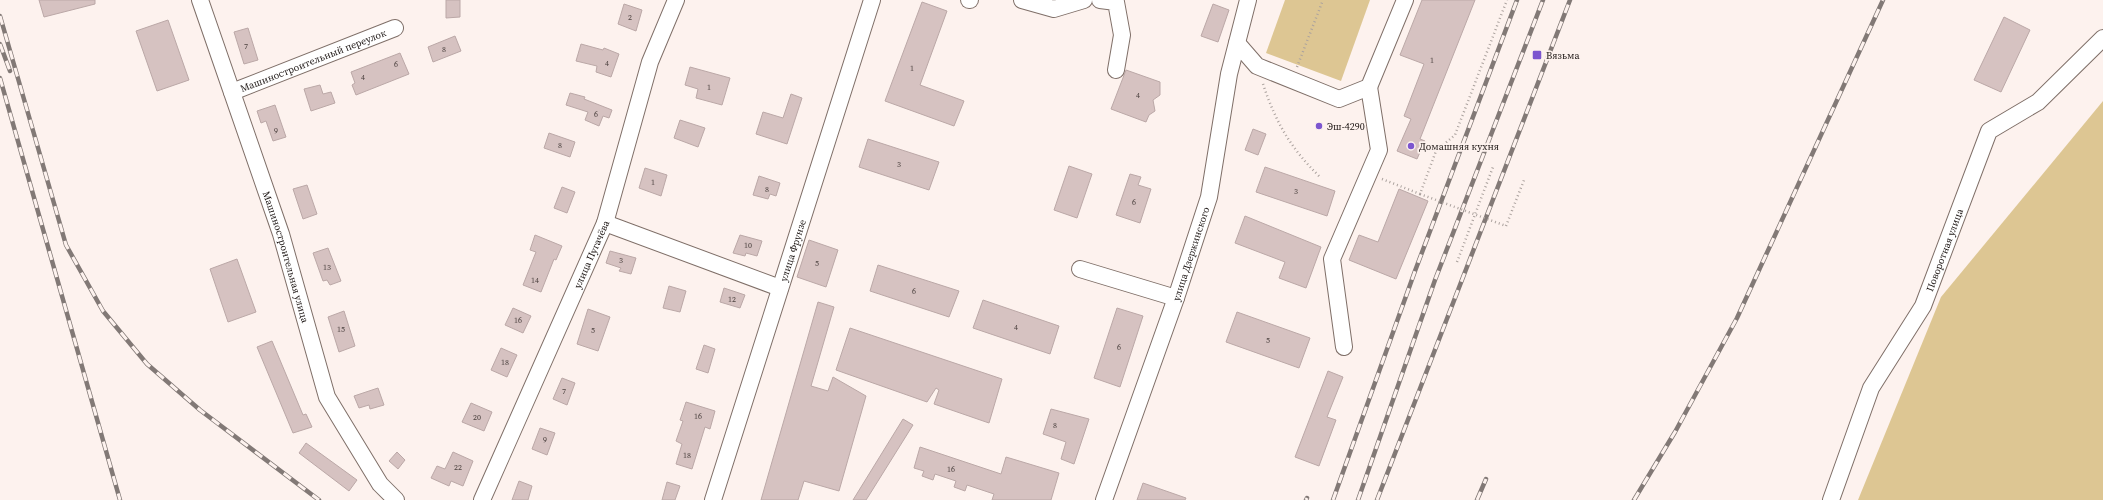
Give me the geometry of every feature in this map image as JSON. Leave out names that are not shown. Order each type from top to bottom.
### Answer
[{"type":"street","name":"Машиностроительная улица","points":[[200,0],[281,234],[327,397],[380,484],[396,500]]},
{"type":"street","name":"улица Пугачёва","points":[[482,500],[605,223],[650,62],[676,0]]},
{"type":"street","name":"улица Фрунзе","points":[[713,500],[872,0]]},
{"type":"street","points":[[1022,0],[1054,9],[1084,0]]},
{"type":"street","points":[[1100,0],[1116,2],[1122,35],[1116,70]]},
{"type":"street","name":"улица Дзержинского","points":[[1104,500],[1176,298],[1209,197],[1229,74],[1248,0]]},
{"type":"street","points":[[1344,347],[1332,259],[1379,150],[1369,87],[1405,0]]},
{"type":"street","name":"Машиностроительный переулок","points":[[232,92],[395,28]]},
{"type":"street","name":"Поворотная улица","points":[[1831,500],[1871,388],[1923,306],[1988,131],[2038,102],[2103,38]]},
{"type":"street","points":[[1237,43],[1257,66],[1339,99],[1369,87]]},
{"type":"street","points":[[605,223],[780,288]]},
{"type":"street","points":[[1080,269],[1176,298]]},
{"type":"path","points":[[1292,80],[1323,0]]},
{"type":"path","points":[[1420,194],[1436,151],[1455,135],[1507,0]]},
{"type":"path","points":[[1257,66],[1271,109],[1284,133],[1300,158],[1321,178]]},
{"type":"path","points":[[1457,262],[1493,167]]},
{"type":"path","points":[[1377,177],[1506,226],[1524,180]]},
{"type":"shaded area","points":[[1285,0],[1370,0],[1341,81],[1266,53]]},
{"type":"shaded area","points":[[2103,101],[2103,500],[1858,500],[1941,297]]},
{"type":"building","points":[[39,0],[95,0],[95,4],[44,17]]},
{"type":"building","points":[[446,0],[460,0],[460,17],[446,18]]},
{"type":"building","points":[[1422,0],[1475,0],[1420,139],[1425,141],[1417,159],[1397,151],[1411,119],[1404,116],[1424,64],[1400,55]]},
{"type":"building","points":[[922,2],[947,11],[920,85],[964,101],[954,126],[885,101]]},
{"type":"building","points":[[624,4],[642,10],[636,31],[618,24]]},
{"type":"building","points":[[1213,4],[1229,10],[1218,42],[1201,36]]},
{"type":"building","points":[[2004,17],[2030,30],[2001,92],[1974,80]]},
{"type":"building","points":[[168,20],[189,80],[157,91],[136,31]]},
{"type":"building","points":[[248,28],[258,60],[244,64],[234,32]]},
{"type":"building","points":[[455,36],[461,51],[433,62],[428,47]]},
{"type":"building","points":[[581,44],[603,50],[604,48],[619,54],[611,77],[596,72],[597,66],[576,61]]},
{"type":"building","points":[[400,53],[409,74],[356,95],[352,85],[355,83],[351,72]]},
{"type":"building","points":[[690,67],[730,78],[722,105],[696,98],[698,89],[685,85]]},
{"type":"building","points":[[1126,70],[1160,82],[1160,95],[1153,100],[1155,111],[1149,115],[1146,122],[1111,109]]},
{"type":"building","points":[[320,85],[323,94],[331,92],[335,103],[311,111],[304,89]]},
{"type":"building","points":[[570,93],[585,97],[584,99],[612,110],[609,118],[603,116],[599,126],[585,120],[588,112],[566,105]]},
{"type":"building","points":[[791,94],[802,98],[787,144],[756,134],[763,112],[783,118]]},
{"type":"building","points":[[275,105],[286,137],[273,141],[266,121],[261,123],[257,111]]},
{"type":"building","points":[[680,120],[705,128],[698,147],[674,138]]},
{"type":"building","points":[[1253,129],[1266,134],[1258,155],[1245,150]]},
{"type":"building","points":[[549,133],[575,142],[570,157],[544,148]]},
{"type":"building","points":[[868,139],[939,162],[929,190],[859,167]]},
{"type":"building","points":[[1069,166],[1092,174],[1077,218],[1054,210]]},
{"type":"building","points":[[1265,167],[1335,191],[1327,216],[1256,192]]},
{"type":"building","points":[[645,168],[667,175],[661,196],[639,188]]},
{"type":"building","points":[[1130,174],[1141,177],[1138,185],[1151,189],[1140,223],[1116,215]]},
{"type":"building","points":[[759,176],[780,183],[776,196],[770,194],[768,199],[753,195]]},
{"type":"building","points":[[307,185],[317,214],[303,219],[293,189]]},
{"type":"building","points":[[562,187],[575,192],[567,213],[554,208]]},
{"type":"building","points":[[1399,189],[1428,201],[1396,279],[1349,260],[1359,235],[1378,242]]},
{"type":"building","points":[[1245,216],[1321,247],[1306,288],[1279,278],[1285,262],[1235,243]]},
{"type":"building","points":[[535,235],[562,246],[556,260],[554,259],[541,292],[523,285],[536,252],[530,250]]},
{"type":"building","points":[[740,235],[762,241],[757,256],[746,253],[745,256],[733,253]]},
{"type":"building","points":[[809,240],[838,250],[826,287],[797,277]]},
{"type":"building","points":[[328,248],[341,281],[330,285],[327,280],[323,281],[313,253]]},
{"type":"building","points":[[610,251],[636,258],[631,274],[619,271],[621,268],[606,263]]},
{"type":"building","points":[[237,259],[256,312],[228,322],[210,269]]},
{"type":"building","points":[[878,265],[959,291],[949,317],[870,291]]},
{"type":"building","points":[[669,286],[686,291],[680,312],[663,308]]},
{"type":"building","points":[[724,288],[745,295],[740,308],[720,302]]},
{"type":"building","points":[[983,300],[1059,326],[1050,354],[973,328]]},
{"type":"building","points":[[818,302],[834,307],[811,386],[828,391],[833,377],[866,396],[839,491],[804,481],[798,500],[761,500]]},
{"type":"building","points":[[513,308],[531,316],[523,333],[505,325]]},
{"type":"building","points":[[1117,308],[1143,316],[1120,387],[1094,378]]},
{"type":"building","points":[[588,309],[610,317],[598,351],[577,344]]},
{"type":"building","points":[[344,311],[355,346],[339,352],[328,317]]},
{"type":"building","points":[[1237,312],[1310,338],[1299,368],[1226,342]]},
{"type":"building","points":[[850,328],[1002,379],[989,423],[934,404],[939,390],[936,388],[927,402],[836,370]]},
{"type":"building","points":[[272,341],[303,415],[306,414],[312,427],[293,433],[257,347]]},
{"type":"building","points":[[704,345],[715,349],[708,373],[696,369]]},
{"type":"building","points":[[501,348],[517,355],[507,377],[491,370]]},
{"type":"building","points":[[1328,371],[1343,377],[1327,417],[1336,420],[1319,466],[1295,457]]},
{"type":"building","points":[[562,378],[575,383],[567,405],[553,399]]},
{"type":"building","points":[[378,388],[384,405],[370,409],[369,405],[359,408],[354,396]]},
{"type":"building","points":[[686,402],[715,411],[710,429],[705,427],[692,469],[676,464],[682,444],[676,441],[683,421],[680,420]]},
{"type":"building","points":[[471,403],[492,412],[484,431],[462,422]]},
{"type":"building","points":[[1051,409],[1089,419],[1074,464],[1061,459],[1066,442],[1043,434]]},
{"type":"building","points":[[903,419],[913,425],[866,500],[853,500]]},
{"type":"building","points":[[540,428],[555,433],[547,455],[532,449]]},
{"type":"building","points":[[306,443],[357,480],[349,491],[299,453]]},
{"type":"building","points":[[920,447],[1001,474],[1006,457],[1059,473],[1051,500],[992,500],[994,494],[967,485],[965,491],[954,487],[956,481],[935,474],[933,480],[922,476],[924,471],[914,468]]},
{"type":"building","points":[[397,452],[405,460],[398,469],[389,461]]},
{"type":"building","points":[[453,452],[473,461],[463,486],[451,481],[449,486],[431,478],[437,466],[445,469]]},
{"type":"building","points":[[519,481],[532,486],[528,500],[512,500]]},
{"type":"building","points":[[667,482],[680,486],[675,500],[662,500]]},
{"type":"building","points":[[1143,483],[1186,498],[1185,500],[1137,500]]},
{"type":"railway","points":[[1333,500],[1415,271],[1517,0]]},
{"type":"railway","points":[[1358,500],[1435,280],[1543,0]]},
{"type":"railway","points":[[1377,500],[1570,0]]},
{"type":"railway","points":[[1634,500],[1675,432],[1737,318],[1883,0]]},
{"type":"railway","points":[[0,16],[66,245],[103,311],[147,364],[200,410],[319,500]]},
{"type":"railway","points":[[0,44],[10,71]]},
{"type":"railway","points":[[0,78],[120,500]]},
{"type":"railway","points":[[1477,500],[1486,479]]},
{"type":"place","name":"Вязьма","points":[[1537,55]]},
{"type":"place","name":"Эш-4290","points":[[1319,126]]},
{"type":"place","name":"Домашняя кухня","points":[[1411,146]]}]
